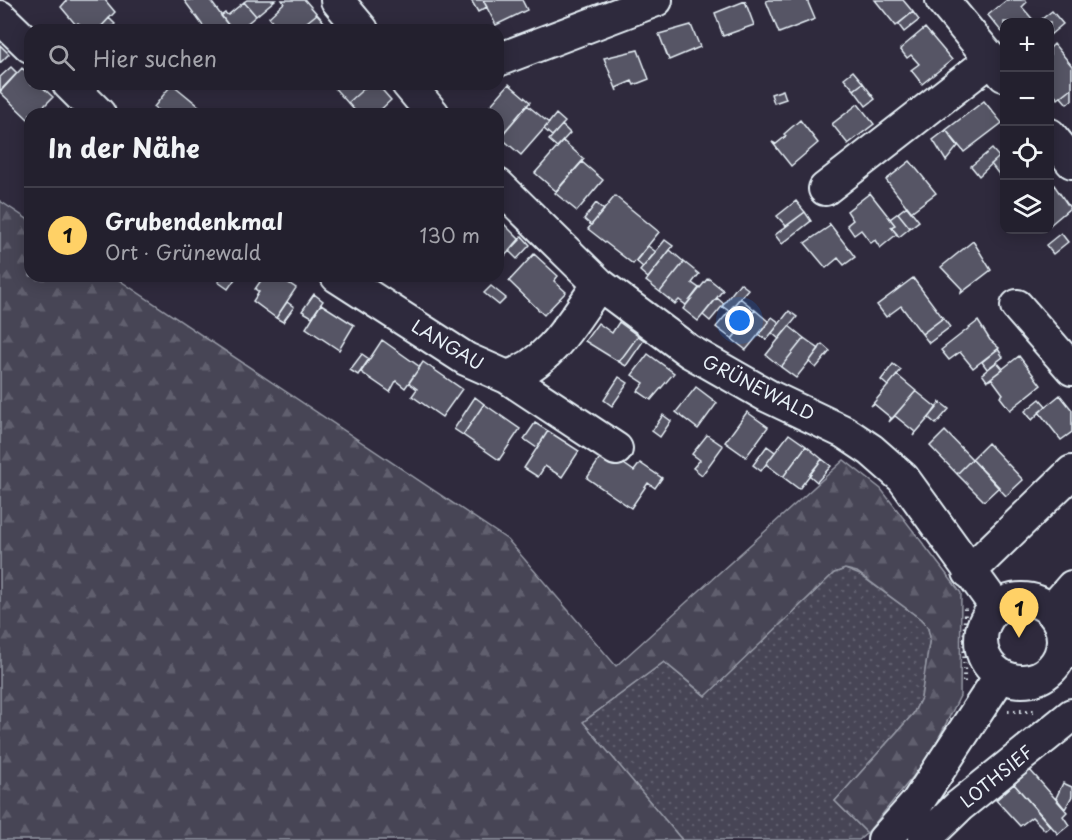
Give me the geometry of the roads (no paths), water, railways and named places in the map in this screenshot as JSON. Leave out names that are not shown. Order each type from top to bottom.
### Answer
[{"type":"street","points":[[504,58],[656,0]]},
{"type":"street","points":[[825,189],[998,67],[942,0]]},
{"type":"street","points":[[0,17],[24,40]]},
{"type":"street","points":[[75,90],[93,108]]},
{"type":"street","points":[[1054,140],[1072,162]]},
{"type":"street","name":"GRÜNEWALD","points":[[504,191],[599,284],[689,351],[768,396],[844,432],[871,450],[903,478],[975,566],[997,608]]},
{"type":"street","name":"LANGAU","points":[[346,282],[466,359],[507,377],[616,449]]},
{"type":"street","points":[[507,377],[527,371],[544,358],[599,284]]},
{"type":"street","points":[[1017,306],[1072,369]]},
{"type":"street","points":[[975,566],[1072,472]]},
{"type":"street","points":[[884,840],[917,803],[993,687],[982,643],[983,630],[997,608],[1018,600],[1041,604],[1046,597],[1072,587]]},
{"type":"street","points":[[993,687],[1026,681],[1050,670],[1063,647],[1063,634],[1046,597]]},
{"type":"street","points":[[1050,670],[1072,707]]},
{"type":"street","name":"LOTHSIEF","points":[[924,840],[958,806],[1072,715]]},
{"type":"place","name":"Grubendenkmal","points":[[1019,638]]}]
